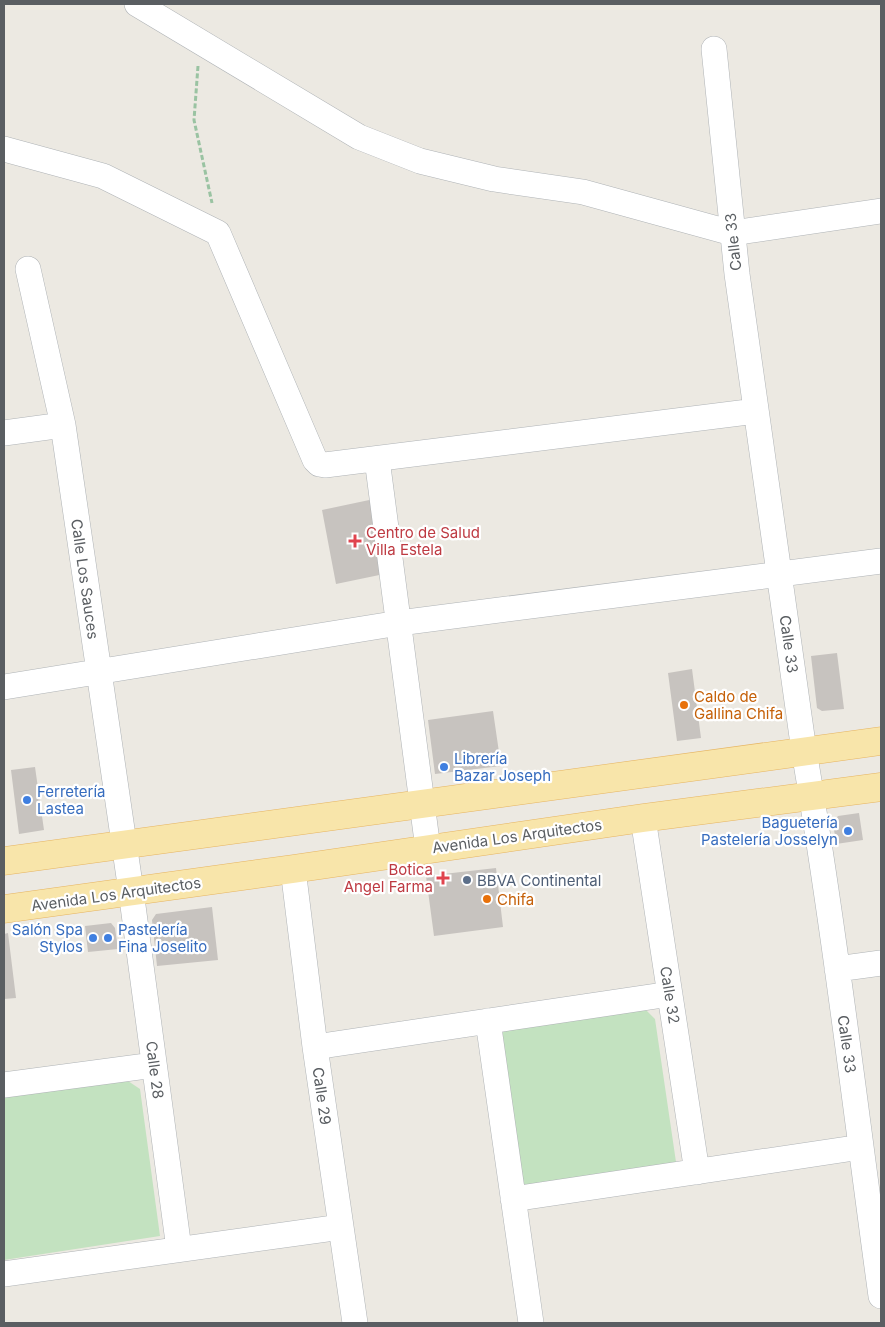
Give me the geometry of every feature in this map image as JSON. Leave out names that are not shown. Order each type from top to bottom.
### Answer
[{"type":"main road","points":[[4,861],[881,741]]},
{"type":"main road","name":"Avenida Los Arquitectos","points":[[4,909],[643,818],[881,787]]},
{"type":"street","points":[[137,4],[359,137],[420,161],[494,179],[583,192],[732,233],[881,211]]},
{"type":"street","name":"Calle 33","points":[[714,49],[737,274],[804,751],[837,969],[881,1296]]},
{"type":"street","points":[[4,149],[103,176],[218,233],[315,460],[319,464],[325,466],[756,411]]},
{"type":"street","name":"Calle Los Sauces","points":[[28,269],[63,425],[131,891]]},
{"type":"street","points":[[4,433],[63,425]]},
{"type":"street","points":[[377,459],[428,849]]},
{"type":"street","points":[[5,680],[99,672],[399,623],[881,561]]},
{"type":"street","name":"Calle 32","points":[[643,818],[697,1172]]},
{"type":"street","name":"Calle 29","points":[[293,869],[315,1047],[355,1323]]},
{"type":"street","name":"Calle 28","points":[[131,891],[179,1250]]},
{"type":"street","points":[[837,969],[881,962]]},
{"type":"street","points":[[315,1047],[670,994]]},
{"type":"street","points":[[488,1021],[531,1323]]},
{"type":"street","points":[[4,1085],[154,1065]]},
{"type":"street","points":[[513,1199],[861,1147]]},
{"type":"street","points":[[4,1274],[341,1226]]},
{"type":"path","points":[[200,42],[194,120],[218,233]]},
{"type":"green space","points":[[645,1009],[655,1019],[676,1162],[526,1188],[515,1180],[494,1034],[502,1027]]},
{"type":"green space","points":[[128,1081],[140,1089],[160,1236],[4,1260],[4,1096]]},
{"type":"building","name":"Centro de Salud Villa Estela","points":[[374,499],[389,573],[336,584],[322,510]]},
{"type":"building","points":[[837,653],[844,709],[822,711],[817,708],[811,656]]},
{"type":"building","name":"Caldo de Gallina Chifa","points":[[692,669],[701,738],[677,741],[668,673]]},
{"type":"building","points":[[493,711],[501,766],[435,774],[428,720]]},
{"type":"building","name":"Ferretería Lastea","points":[[35,767],[44,830],[19,834],[11,770]]},
{"type":"building","name":"Baguetería Pastelería Josselyn","points":[[859,813],[863,840],[836,844],[833,822],[838,816]]},
{"type":"building","points":[[496,868],[503,927],[434,936],[426,876]]},
{"type":"building","points":[[212,907],[218,960],[157,966],[152,920],[156,914]]},
{"type":"building","points":[[111,923],[115,928],[118,949],[88,952],[85,926]]},
{"type":"building","points":[[8,933],[16,998],[4,999],[4,934]]},
{"type":"place","name":"Centro de Salud Villa Estela","points":[[355,541]]},
{"type":"place","name":"Caldo de Gallina Chifa","points":[[684,705]]},
{"type":"place","name":"Librería Bazar Joseph","points":[[444,767]]},
{"type":"place","name":"Ferretería Lastea","points":[[27,800]]},
{"type":"place","name":"Baguetería Pastelería Josselyn","points":[[848,831]]},
{"type":"place","name":"Botica Angel Farma","points":[[443,878]]},
{"type":"place","name":"BBVA Continental","points":[[467,880]]},
{"type":"place","name":"Chifa","points":[[487,899]]},
{"type":"place","name":"Salón Spa Stylos","points":[[93,938]]},
{"type":"place","name":"Pastelería Fina Joselito","points":[[108,938]]}]
